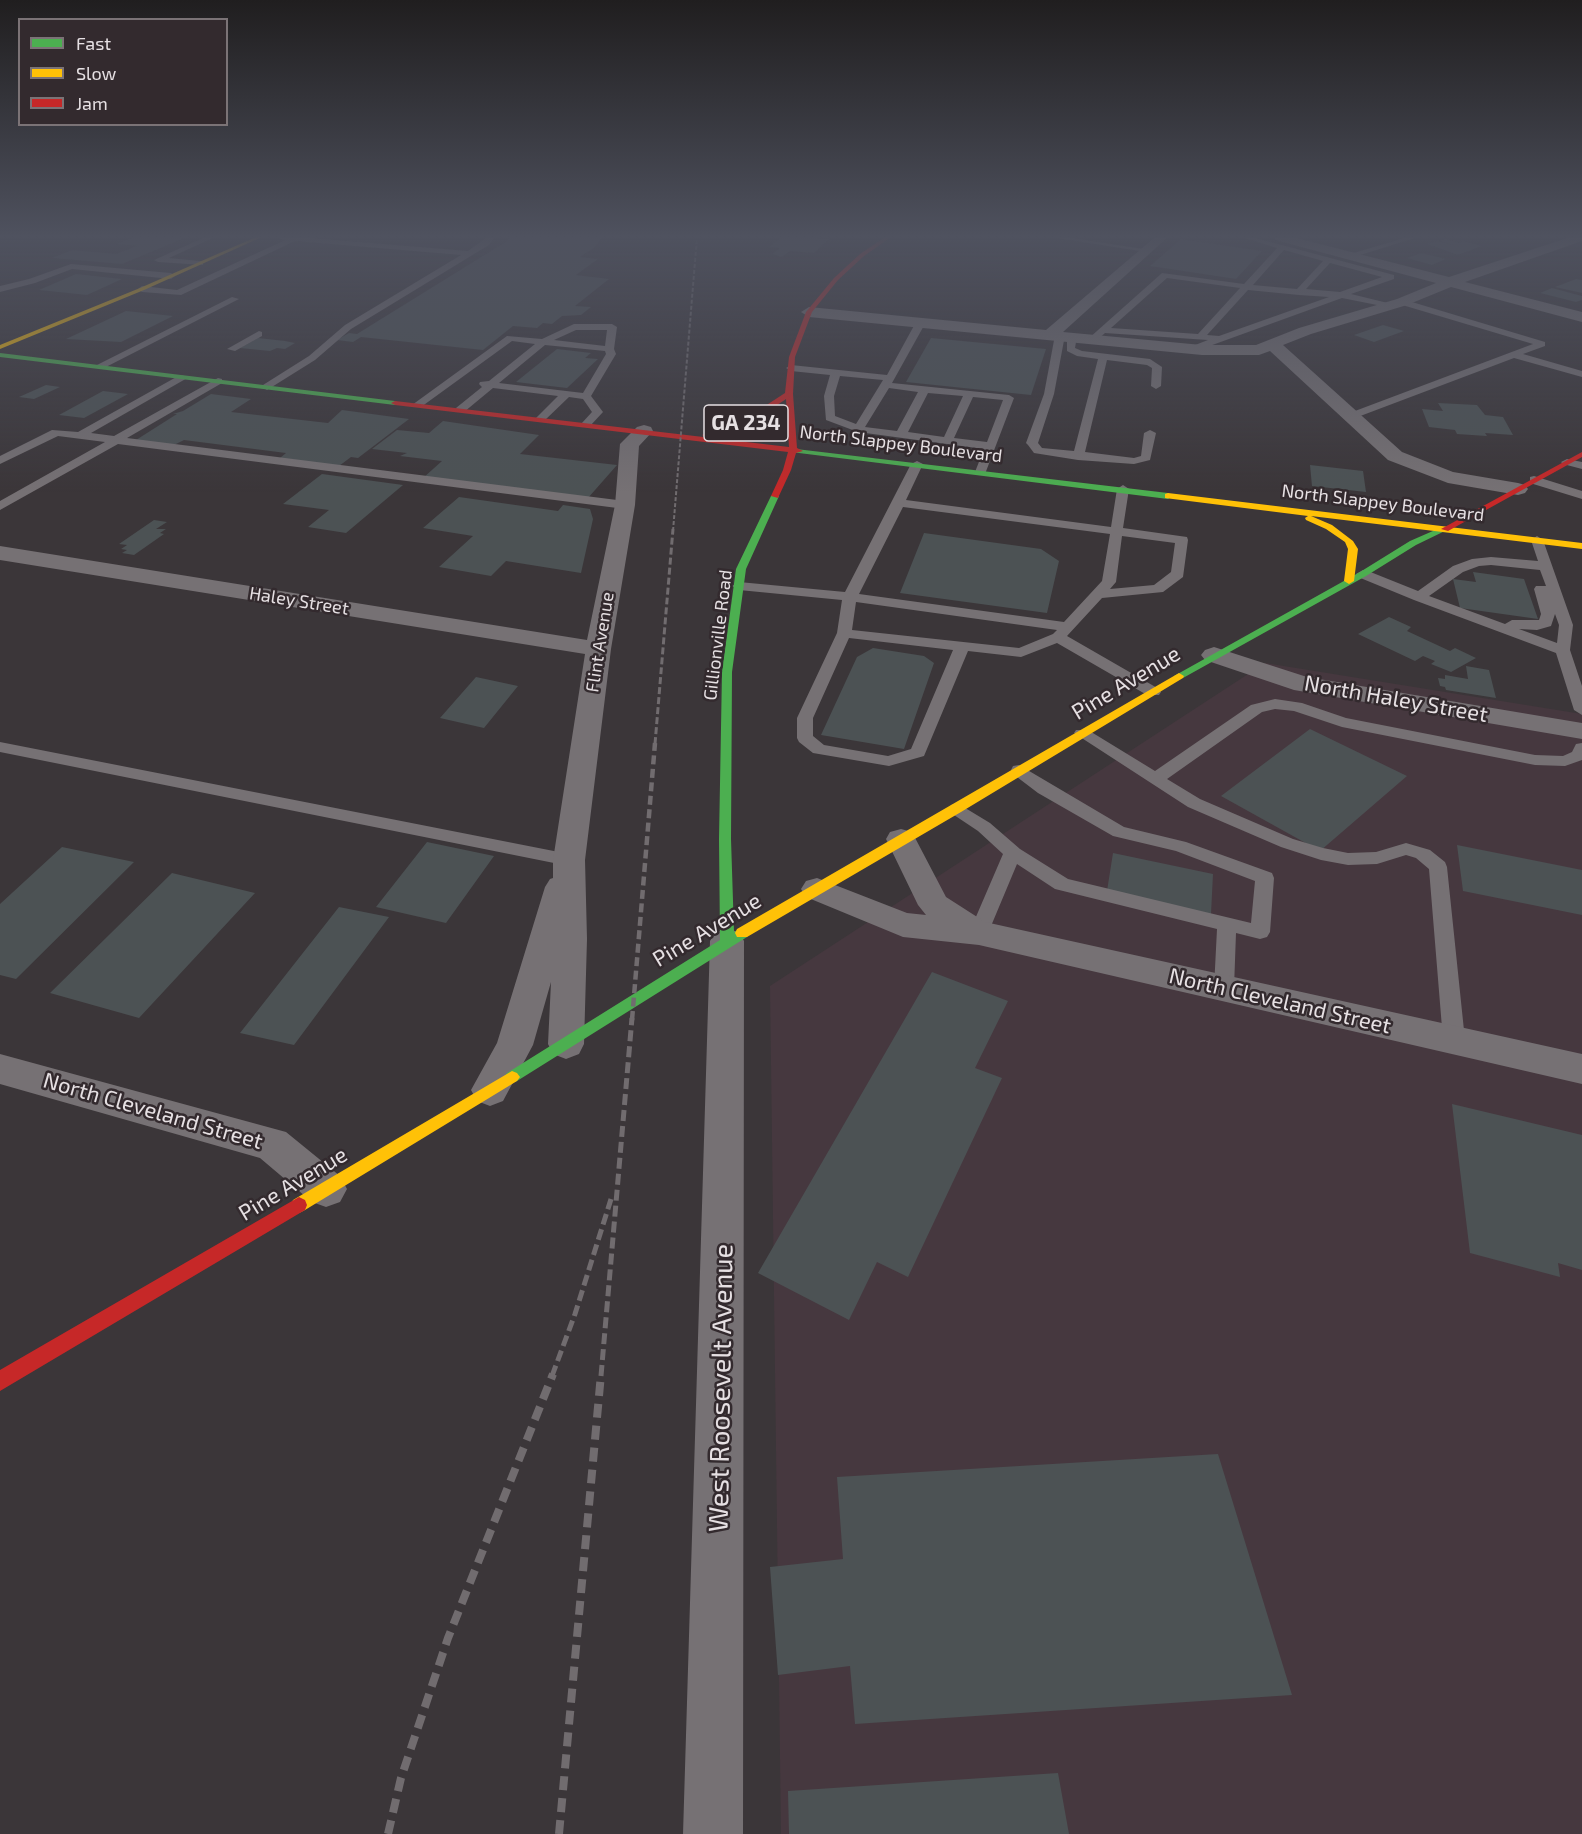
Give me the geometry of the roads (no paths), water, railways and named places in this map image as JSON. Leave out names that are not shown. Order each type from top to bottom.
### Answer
[{"type":"main road","points":[[0,347],[60,323]]},
{"type":"main road","name":"Gillionville Road","points":[[727,941],[725,839],[728,672],[741,569],[787,470],[793,449],[789,394],[790,368],[795,346],[805,323]]},
{"type":"main road","name":"North Slappey Boulevard","points":[[0,355],[540,418],[1582,546]]},
{"type":"main road","name":"GA 234","points":[[696,438],[745,423],[789,394]]},
{"type":"main road","name":"Pine Avenue","points":[[0,1381],[490,1090],[727,941],[957,809],[1214,655],[1362,574],[1413,543],[1445,529],[1582,454]]},
{"type":"main road","points":[[1282,508],[1329,527],[1349,541],[1353,549],[1348,581]]},
{"type":"street","points":[[927,323],[1061,336],[1098,334],[1196,343],[1248,351],[1259,350],[1333,323]]},
{"type":"street","points":[[1061,336],[1074,323]]},
{"type":"street","points":[[1272,344],[1395,456],[1448,477],[1526,485]]},
{"type":"street","name":"Flint Avenue","points":[[490,1090],[515,1045],[569,860],[598,649],[625,505],[630,444],[644,431]]},
{"type":"street","name":"Haley Street","points":[[0,553],[598,649]]},
{"type":"street","name":"North Haley Street","points":[[1214,655],[1299,695],[1582,731]]},
{"type":"street","name":"North Cleveland Street","points":[[902,839],[934,905],[979,933]]},
{"type":"street","name":"Flint Avenue","points":[[566,1044],[570,939],[569,860]]},
{"type":"street","name":"North Cleveland Street","points":[[817,889],[903,926],[979,933],[1582,1069]]},
{"type":"street","name":"West Roosevelt Avenue","points":[[713,1834],[727,941]]},
{"type":"street","name":"North Cleveland Street","points":[[0,1068],[272,1144],[326,1189]]},
{"type":"lane","points":[[98,367],[187,323]]},
{"type":"lane","points":[[267,387],[312,358],[355,323]]},
{"type":"lane","points":[[858,429],[921,323]]},
{"type":"lane","points":[[1098,334],[1111,323]]},
{"type":"lane","points":[[1196,343],[1215,323]]},
{"type":"lane","points":[[1196,343],[1222,338],[1265,323]]},
{"type":"lane","points":[[1351,416],[1542,344],[1466,323]]},
{"type":"lane","points":[[460,410],[543,342],[574,327],[612,327],[609,349],[611,354],[586,396]]},
{"type":"lane","points":[[232,349],[259,334]]},
{"type":"lane","points":[[1061,336],[1070,349],[1080,354],[1150,362],[1157,368],[1156,386]]},
{"type":"lane","points":[[1061,336],[1049,394],[1032,443],[1038,451],[1077,457],[1134,461],[1146,458],[1150,433]]},
{"type":"lane","points":[[417,405],[510,338],[609,349]]},
{"type":"lane","points":[[1515,354],[1582,374]]},
{"type":"lane","points":[[1077,457],[1103,357]]},
{"type":"lane","points":[[790,368],[836,373],[925,389],[1009,398],[981,472]]},
{"type":"lane","points":[[836,373],[829,396],[830,418],[858,429],[991,446]]},
{"type":"lane","points":[[80,435],[184,377]]},
{"type":"lane","points":[[452,380],[586,396],[598,412],[586,424]]},
{"type":"lane","points":[[0,507],[218,381]]},
{"type":"lane","points":[[900,436],[925,389]]},
{"type":"lane","points":[[540,418],[566,394]]},
{"type":"lane","points":[[946,441],[969,394]]},
{"type":"lane","points":[[0,461],[56,432],[625,505]]},
{"type":"lane","points":[[1568,462],[1582,466]]},
{"type":"lane","points":[[917,464],[850,597],[844,633],[805,718],[805,738],[819,749],[889,761],[918,752],[962,647]]},
{"type":"lane","points":[[1526,485],[1582,495]]},
{"type":"lane","points":[[844,633],[1021,653],[1062,632],[1109,582],[1123,489]]},
{"type":"lane","points":[[898,503],[1182,540],[1178,574],[1158,589],[1098,594]]},
{"type":"lane","points":[[1537,540],[1546,572],[1566,625],[1563,650],[1582,710]]},
{"type":"lane","points":[[1419,597],[1458,569],[1477,562],[1491,561],[1546,572]]},
{"type":"lane","points":[[1485,622],[1537,626],[1546,623],[1548,614],[1540,584],[1546,572]]},
{"type":"lane","points":[[1362,574],[1563,650]]},
{"type":"lane","points":[[739,586],[850,597],[1062,632],[1153,692]]},
{"type":"lane","points":[[1155,779],[1257,708],[1299,695],[1342,722],[1535,760],[1565,761],[1579,755],[1582,748]]},
{"type":"lane","points":[[1082,733],[1194,803],[1287,843],[1321,854],[1348,859],[1377,858],[1406,849],[1423,854],[1438,867],[1454,1040]]},
{"type":"lane","points":[[0,747],[569,860]]},
{"type":"lane","points":[[957,809],[984,827],[1013,853],[1062,884],[1260,932],[1265,878],[1180,846],[1119,832],[1044,789],[1019,770]]},
{"type":"lane","points":[[1119,832],[1133,848],[1148,852]]},
{"type":"lane","points":[[979,933],[1013,853]]},
{"type":"lane","points":[[1172,858],[1203,856]]},
{"type":"lane","points":[[1224,988],[1227,924]]},
{"type":"railway","points":[[673,531],[690,323]]},
{"type":"railway","points":[[655,744],[673,529]]},
{"type":"railway","points":[[632,1020],[655,743]]},
{"type":"railway","points":[[601,1376],[632,1018]]},
{"type":"railway","points":[[552,1376],[575,1314],[611,1199]]},
{"type":"railway","points":[[388,1834],[401,1778],[448,1638],[553,1374]]},
{"type":"railway","points":[[559,1834],[601,1374]]}]
